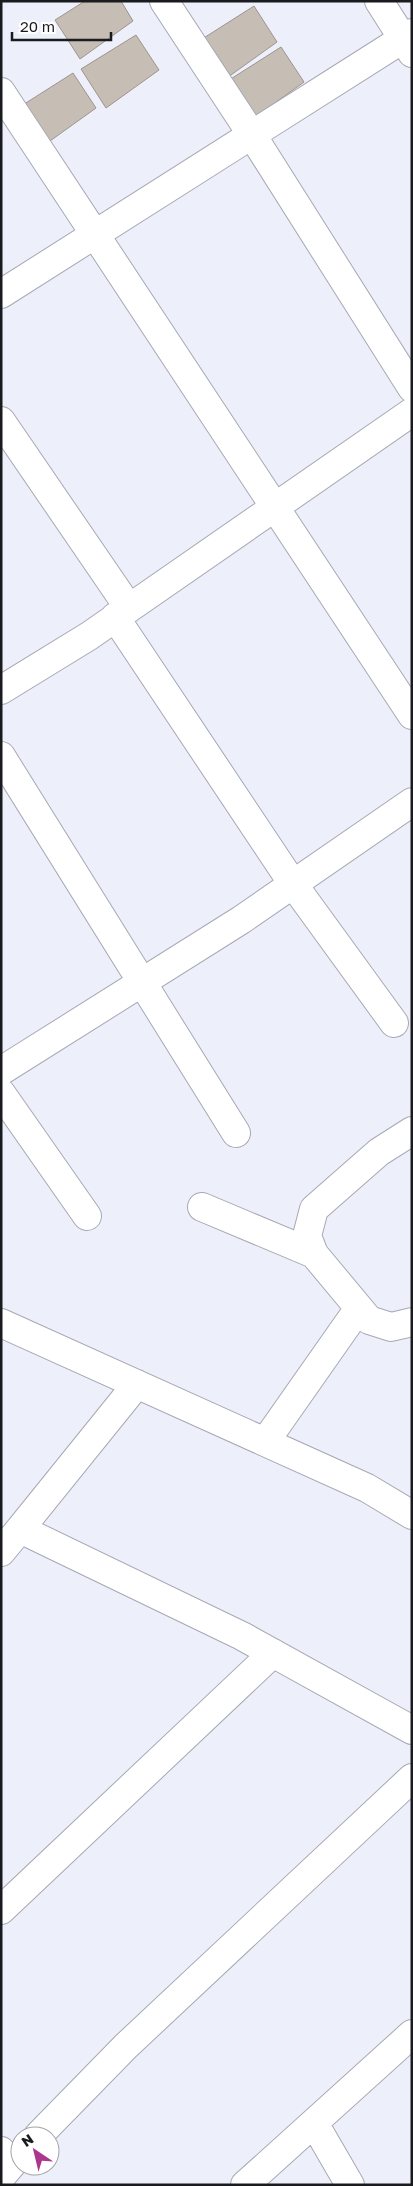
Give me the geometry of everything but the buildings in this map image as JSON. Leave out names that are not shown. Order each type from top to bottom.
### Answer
[{"type":"street","points":[[164,1],[252,135],[412,388]]},
{"type":"street","points":[[1,294],[252,135],[409,42],[378,1]]},
{"type":"street","points":[[1,92],[412,715]]},
{"type":"street","points":[[1,690],[122,612],[412,412]]},
{"type":"street","points":[[1,420],[293,884],[394,1023]]},
{"type":"street","points":[[1,756],[236,1133]]},
{"type":"street","points":[[1,1072],[241,920],[412,802]]},
{"type":"street","points":[[1,1093],[88,1216]]},
{"type":"street","points":[[412,1131],[379,1152],[314,1208],[307,1236],[314,1254],[369,1320],[391,1327],[412,1322]]},
{"type":"street","points":[[202,1208],[314,1254]]},
{"type":"street","points":[[265,1442],[359,1308]]},
{"type":"street","points":[[1,1323],[367,1488],[412,1514]]},
{"type":"street","points":[[1,1552],[137,1384]]},
{"type":"street","points":[[20,1529],[242,1636],[412,1730]]},
{"type":"street","points":[[1,1910],[273,1653]]},
{"type":"street","points":[[48,2126],[126,2046],[412,1778]]},
{"type":"street","points":[[245,2185],[412,2034]]},
{"type":"street","points":[[314,2123],[350,2185]]}]
